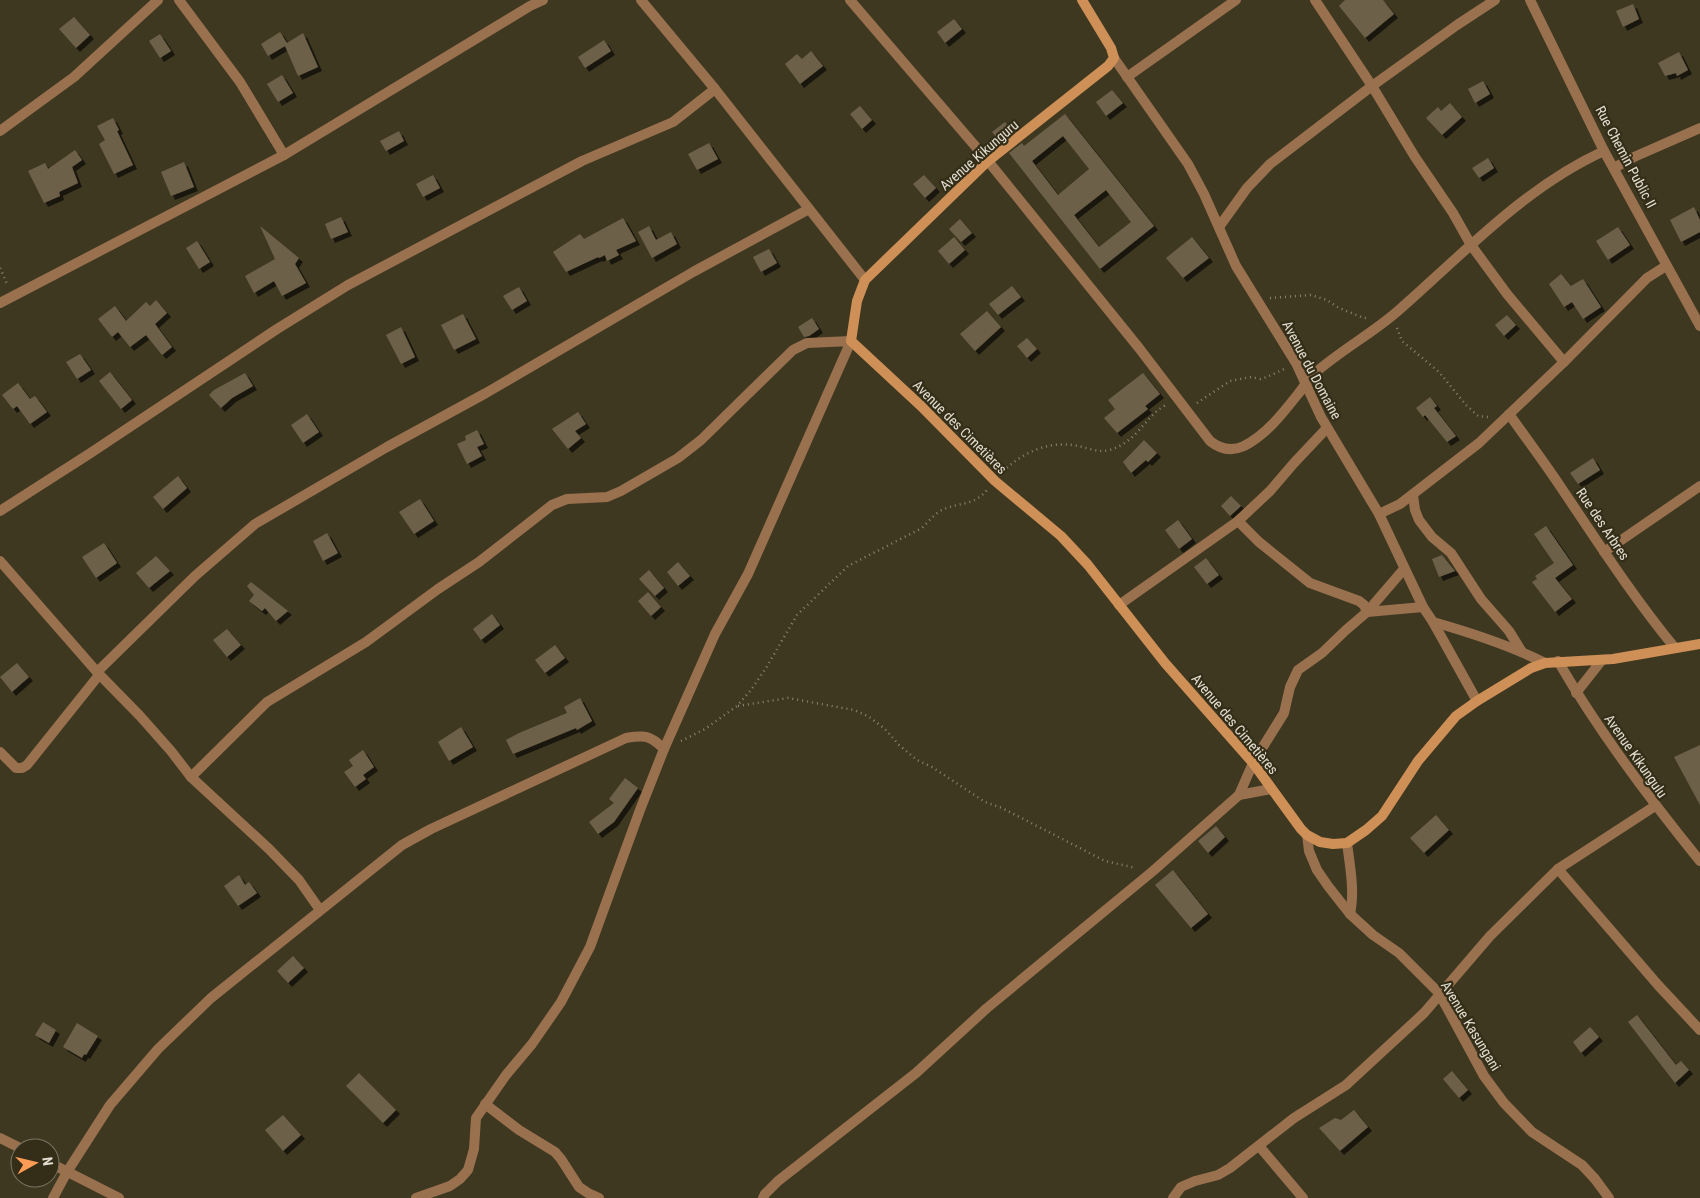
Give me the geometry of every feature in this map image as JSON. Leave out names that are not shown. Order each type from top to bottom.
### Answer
[{"type":"street","points":[[0,131],[74,77],[158,0]]},
{"type":"street","points":[[0,303],[284,155],[530,6],[543,0]]},
{"type":"street","points":[[641,0],[715,89],[865,280]]},
{"type":"street","points":[[850,0],[988,161],[1139,348],[1210,441],[1220,449],[1231,450],[1243,446],[1265,432],[1313,374],[1397,311],[1512,210],[1566,170],[1604,151]]},
{"type":"street","points":[[1082,0],[1111,48],[1114,58]]},
{"type":"street","points":[[1127,78],[1236,0]]},
{"type":"street","points":[[1315,0],[1453,213],[1471,245],[1508,294],[1564,362]]},
{"type":"street","points":[[1219,227],[1247,188],[1270,164],[1372,86],[1456,25],[1495,0]]},
{"type":"street","name":"Rue Chemin Public II","points":[[1530,0],[1604,151],[1700,326]]},
{"type":"street","points":[[184,2],[240,82],[284,155]]},
{"type":"street","name":"Avenue Kikunguru","points":[[851,341],[857,301],[865,280],[988,161],[1108,66],[1114,58]]},
{"type":"street","name":"Avenue du Domaine","points":[[1114,58],[1188,164],[1204,194],[1236,266],[1296,363],[1327,428],[1379,514],[1423,607],[1476,702]]},
{"type":"street","points":[[0,511],[97,449],[277,328],[348,285],[582,161],[673,122],[715,89]]},
{"type":"street","points":[[1614,168],[1634,157],[1700,128]]},
{"type":"street","points":[[0,752],[16,768],[28,765],[98,674],[201,571],[255,524],[387,447],[486,393],[693,272],[809,209]]},
{"type":"street","points":[[1379,514],[1400,504],[1413,495],[1478,443],[1564,362],[1647,278],[1666,266]]},
{"type":"street","points":[[192,777],[267,702],[366,642],[438,589],[479,562],[552,505],[567,500],[607,497],[621,491],[690,450],[793,350],[808,343],[851,341],[748,574],[715,634],[664,749],[590,947],[561,1002],[476,1118],[474,1149],[468,1170],[450,1186],[416,1198]]},
{"type":"street","name":"Avenue des Cimetières","points":[[851,341],[921,406],[995,481],[1060,536],[1088,564],[1165,663],[1253,763],[1306,835]]},
{"type":"street","name":"Rue des Arbres","points":[[1509,414],[1657,627],[1675,648]]},
{"type":"street","points":[[1119,605],[1238,521],[1270,491],[1327,428]]},
{"type":"street","points":[[1604,552],[1700,486]]},
{"type":"street","points":[[1413,495],[1415,510],[1419,520],[1432,537],[1452,553],[1481,599],[1509,631],[1522,652]]},
{"type":"street","points":[[1238,521],[1259,542],[1310,583],[1359,601],[1364,605],[1367,612]]},
{"type":"street","points":[[0,561],[98,674],[140,716],[192,777],[269,849],[299,880],[320,910]]},
{"type":"street","points":[[763,1198],[778,1181],[916,1073],[987,1008],[1153,871],[1239,795],[1253,763],[1284,712],[1290,687],[1298,670],[1322,653],[1367,612],[1404,569]]},
{"type":"street","points":[[1367,612],[1423,607]]},
{"type":"street","points":[[1433,622],[1476,634],[1545,663]]},
{"type":"street","points":[[1306,835],[1320,842],[1333,844],[1347,843],[1366,830],[1382,816],[1418,761],[1456,716],[1531,668],[1558,661],[1602,660],[1700,644]]},
{"type":"street","points":[[1576,693],[1602,660]]},
{"type":"street","name":"Avenue Kikungulu","points":[[1558,661],[1576,693],[1604,735],[1655,806],[1700,860]]},
{"type":"street","points":[[53,1198],[66,1172],[110,1105],[158,1049],[211,998],[402,844],[626,738],[641,736],[655,739],[664,749]]},
{"type":"street","points":[[1239,795],[1271,789]]},
{"type":"street","points":[[1173,1198],[1181,1187],[1218,1175],[1230,1168],[1294,1118],[1346,1085],[1424,1013],[1490,936],[1558,869],[1655,806]]},
{"type":"street","name":"Avenue Kasungani","points":[[1306,835],[1309,850],[1317,870],[1350,914],[1373,935],[1399,953],[1439,994],[1484,1076],[1504,1103],[1532,1132],[1582,1165],[1595,1179],[1608,1198]]},
{"type":"street","points":[[1347,843],[1353,902],[1350,914]]},
{"type":"street","points":[[1558,869],[1658,985],[1700,1030]]},
{"type":"street","points":[[485,1104],[519,1130],[555,1152],[579,1186],[599,1198]]},
{"type":"street","points":[[1259,1146],[1303,1198]]},
{"type":"street","points":[[60,1169],[119,1198]]},
{"type":"path","points":[[0,268],[13,297]]},
{"type":"path","points":[[1257,299],[1311,295],[1327,300],[1339,308],[1364,318],[1372,318]]},
{"type":"path","points":[[1397,311],[1396,326],[1402,341],[1439,372],[1466,406],[1478,416],[1494,418],[1509,414]]},
{"type":"path","points":[[664,749],[705,729],[737,706],[761,675],[797,615],[848,566],[922,528],[941,511],[976,500],[1017,459],[1033,450],[1045,447],[1076,446],[1108,450],[1124,443],[1136,434],[1163,406],[1170,403],[1178,404],[1187,410],[1230,381],[1252,377],[1260,379],[1296,363]]},
{"type":"path","points":[[737,706],[788,698],[854,710],[868,716],[886,729],[899,745],[917,760],[932,767],[984,802],[1002,808],[1105,861],[1153,871]]},
{"type":"building","points":[[1345,0],[1383,0],[1394,14],[1365,38],[1339,6]]},
{"type":"building","points":[[1633,4],[1639,19],[1623,27],[1616,11]]},
{"type":"building","points":[[74,17],[90,35],[76,48],[59,29]]},
{"type":"building","points":[[954,19],[962,29],[945,43],[937,32]]},
{"type":"building","points":[[280,32],[287,43],[303,33],[318,67],[298,76],[285,46],[268,56],[261,44]]},
{"type":"building","points":[[160,34],[171,51],[160,58],[149,41]]},
{"type":"building","points":[[604,40],[611,51],[585,68],[578,57]]},
{"type":"building","points":[[811,51],[823,66],[800,84],[785,64],[797,54],[802,59]]},
{"type":"building","points":[[1679,52],[1688,70],[1677,76],[1676,73],[1665,76],[1658,63]]},
{"type":"building","points":[[282,75],[293,93],[278,102],[267,84]]},
{"type":"building","points":[[1483,81],[1490,94],[1475,103],[1468,89]]},
{"type":"building","points":[[1112,90],[1123,103],[1106,116],[1096,102]]},
{"type":"building","points":[[1450,103],[1462,117],[1442,135],[1426,118],[1438,107],[1441,111]]},
{"type":"building","points":[[860,106],[872,120],[862,129],[850,114]]},
{"type":"building","points":[[1065,114],[1154,226],[1100,269],[1009,153],[1022,143],[1024,146]],"holes":[[[1063,136],[1089,169],[1058,195],[1032,161]],[[1106,190],[1131,222],[1099,247],[1074,215]]]},
{"type":"building","points":[[113,118],[133,165],[114,174],[99,144],[105,140],[97,126]]},
{"type":"building","points":[[1005,122],[1013,132],[1000,142],[992,132]]},
{"type":"building","points":[[399,131],[404,141],[386,151],[380,141]]},
{"type":"building","points":[[709,143],[718,159],[697,170],[688,154]]},
{"type":"building","points":[[75,150],[82,160],[72,167],[78,183],[59,192],[60,196],[44,203],[28,171],[45,163],[48,169]]},
{"type":"building","points":[[1488,158],[1494,168],[1479,178],[1472,168]]},
{"type":"building","points":[[184,162],[194,187],[171,196],[161,172]]},
{"type":"building","points":[[433,175],[440,188],[423,197],[416,184]]},
{"type":"building","points":[[924,175],[936,188],[925,198],[913,184]]},
{"type":"building","points":[[1694,207],[1700,220],[1700,232],[1681,242],[1670,220]]},
{"type":"building","points":[[341,217],[348,232],[331,239],[325,224]]},
{"type":"building","points":[[623,218],[636,241],[616,250],[619,255],[607,261],[605,255],[566,272],[553,252],[580,234],[584,239]]},
{"type":"building","points":[[960,219],[972,233],[961,242],[949,229]]},
{"type":"building","points":[[260,226],[299,258],[295,264],[306,283],[282,296],[274,281],[254,293],[245,276],[275,259]]},
{"type":"building","points":[[649,226],[656,240],[671,232],[677,244],[652,258],[638,232]]},
{"type":"building","points":[[1618,227],[1630,245],[1608,260],[1596,241]]},
{"type":"building","points":[[954,237],[965,250],[949,264],[938,251]]},
{"type":"building","points":[[1192,237],[1209,258],[1183,278],[1166,258]]},
{"type":"building","points":[[197,241],[210,262],[199,269],[186,248]]},
{"type":"building","points":[[769,249],[777,263],[761,272],[753,257]]},
{"type":"building","points":[[1561,274],[1571,286],[1583,279],[1601,307],[1583,319],[1572,302],[1564,307],[1549,284]]},
{"type":"building","points":[[1012,286],[1021,297],[998,315],[989,304]]},
{"type":"building","points":[[519,287],[527,301],[512,310],[503,296]]},
{"type":"building","points":[[156,300],[167,313],[155,324],[172,347],[162,355],[146,335],[130,347],[118,332],[112,337],[98,319],[115,306],[126,321],[146,302],[150,306]]},
{"type":"building","points":[[987,311],[1001,327],[975,351],[960,334]]},
{"type":"building","points":[[463,314],[476,339],[454,350],[441,325]]},
{"type":"building","points":[[1507,315],[1516,325],[1504,336],[1495,325]]},
{"type":"building","points":[[812,318],[819,329],[804,337],[798,327]]},
{"type":"building","points":[[401,327],[415,357],[401,364],[386,335]]},
{"type":"building","points":[[1027,338],[1037,349],[1027,358],[1017,346]]},
{"type":"building","points":[[80,354],[91,370],[77,379],[66,362]]},
{"type":"building","points":[[110,372],[132,400],[121,409],[99,381]]},
{"type":"building","points":[[245,373],[253,386],[232,398],[221,408],[209,395],[214,390]]},
{"type":"building","points":[[1143,373],[1160,394],[1145,406],[1148,409],[1117,433],[1104,418],[1115,409],[1108,400]]},
{"type":"building","points":[[18,383],[30,399],[35,396],[47,412],[30,424],[17,406],[13,409],[2,395]]},
{"type":"building","points":[[1430,397],[1437,406],[1434,408],[1456,436],[1447,442],[1425,415],[1423,417],[1416,408]]},
{"type":"building","points":[[578,412],[586,424],[575,431],[581,438],[568,449],[552,429]]},
{"type":"building","points":[[307,414],[319,432],[303,443],[291,425]]},
{"type":"building","points":[[477,430],[484,444],[477,447],[482,456],[467,464],[457,444],[466,440],[465,436]]},
{"type":"building","points":[[1144,440],[1157,453],[1148,462],[1146,460],[1131,473],[1123,462]]},
{"type":"building","points":[[1593,458],[1600,470],[1578,484],[1570,473]]},
{"type":"building","points":[[178,476],[187,488],[163,509],[153,497]]},
{"type":"building","points":[[1231,496],[1241,506],[1230,516],[1221,506]]},
{"type":"building","points":[[420,499],[434,521],[414,534],[399,512]]},
{"type":"building","points":[[1178,520],[1192,539],[1179,549],[1165,530]]},
{"type":"building","points":[[1546,526],[1573,565],[1555,578],[1572,599],[1555,612],[1532,582],[1537,579],[1535,576],[1554,563],[1534,534]]},
{"type":"building","points":[[327,533],[338,553],[323,561],[313,541]]},
{"type":"building","points":[[104,543],[117,563],[96,578],[82,557]]},
{"type":"building","points":[[1442,555],[1455,571],[1439,577],[1432,559]]},
{"type":"building","points":[[156,556],[170,571],[149,588],[136,573]]},
{"type":"building","points":[[1206,558],[1219,575],[1207,584],[1194,567]]},
{"type":"building","points":[[678,562],[690,576],[678,586],[667,572]]},
{"type":"building","points":[[649,570],[664,588],[655,596],[639,579]]},
{"type":"building","points":[[251,582],[288,611],[276,621],[265,608],[262,611],[249,601],[254,595],[247,586]]},
{"type":"building","points":[[648,592],[661,607],[651,616],[638,601]]},
{"type":"building","points":[[492,614],[500,625],[481,640],[473,629]]},
{"type":"building","points":[[227,629],[241,645],[227,657],[213,640]]},
{"type":"building","points":[[555,645],[565,658],[545,673],[535,660]]},
{"type":"building","points":[[17,663],[29,677],[12,692],[0,677]]},
{"type":"building","points":[[580,698],[592,721],[577,730],[576,728],[513,754],[506,740],[567,713],[564,707]]},
{"type":"building","points":[[461,727],[473,747],[449,761],[438,742]]},
{"type":"building","points":[[1700,745],[1700,805],[1674,757]]},
{"type":"building","points":[[363,750],[374,767],[363,775],[366,779],[355,787],[344,772],[353,766],[349,760]]},
{"type":"building","points":[[625,778],[638,788],[614,822],[598,834],[589,822],[614,803],[609,799]]},
{"type":"building","points":[[1436,815],[1449,830],[1424,853],[1410,838]]},
{"type":"building","points":[[1216,826],[1225,837],[1208,853],[1198,841]]},
{"type":"building","points":[[1173,870],[1208,914],[1191,928],[1155,885]]},
{"type":"building","points":[[239,875],[245,885],[249,882],[257,893],[238,906],[224,886]]},
{"type":"building","points":[[293,956],[304,968],[288,983],[277,971]]},
{"type":"building","points":[[1637,1015],[1676,1065],[1681,1061],[1689,1070],[1675,1083],[1628,1022]]},
{"type":"building","points":[[43,1022],[56,1030],[49,1043],[35,1035]]},
{"type":"building","points":[[77,1023],[98,1036],[82,1058],[63,1047]]},
{"type":"building","points":[[1590,1027],[1599,1037],[1581,1053],[1573,1042]]},
{"type":"building","points":[[1452,1071],[1468,1090],[1459,1098],[1443,1079]]},
{"type":"building","points":[[359,1073],[396,1110],[383,1123],[346,1086]]},
{"type":"building","points":[[1354,1110],[1368,1127],[1340,1151],[1319,1128],[1335,1118],[1341,1120]]},
{"type":"building","points":[[283,1115],[301,1135],[283,1151],[265,1130]]}]
